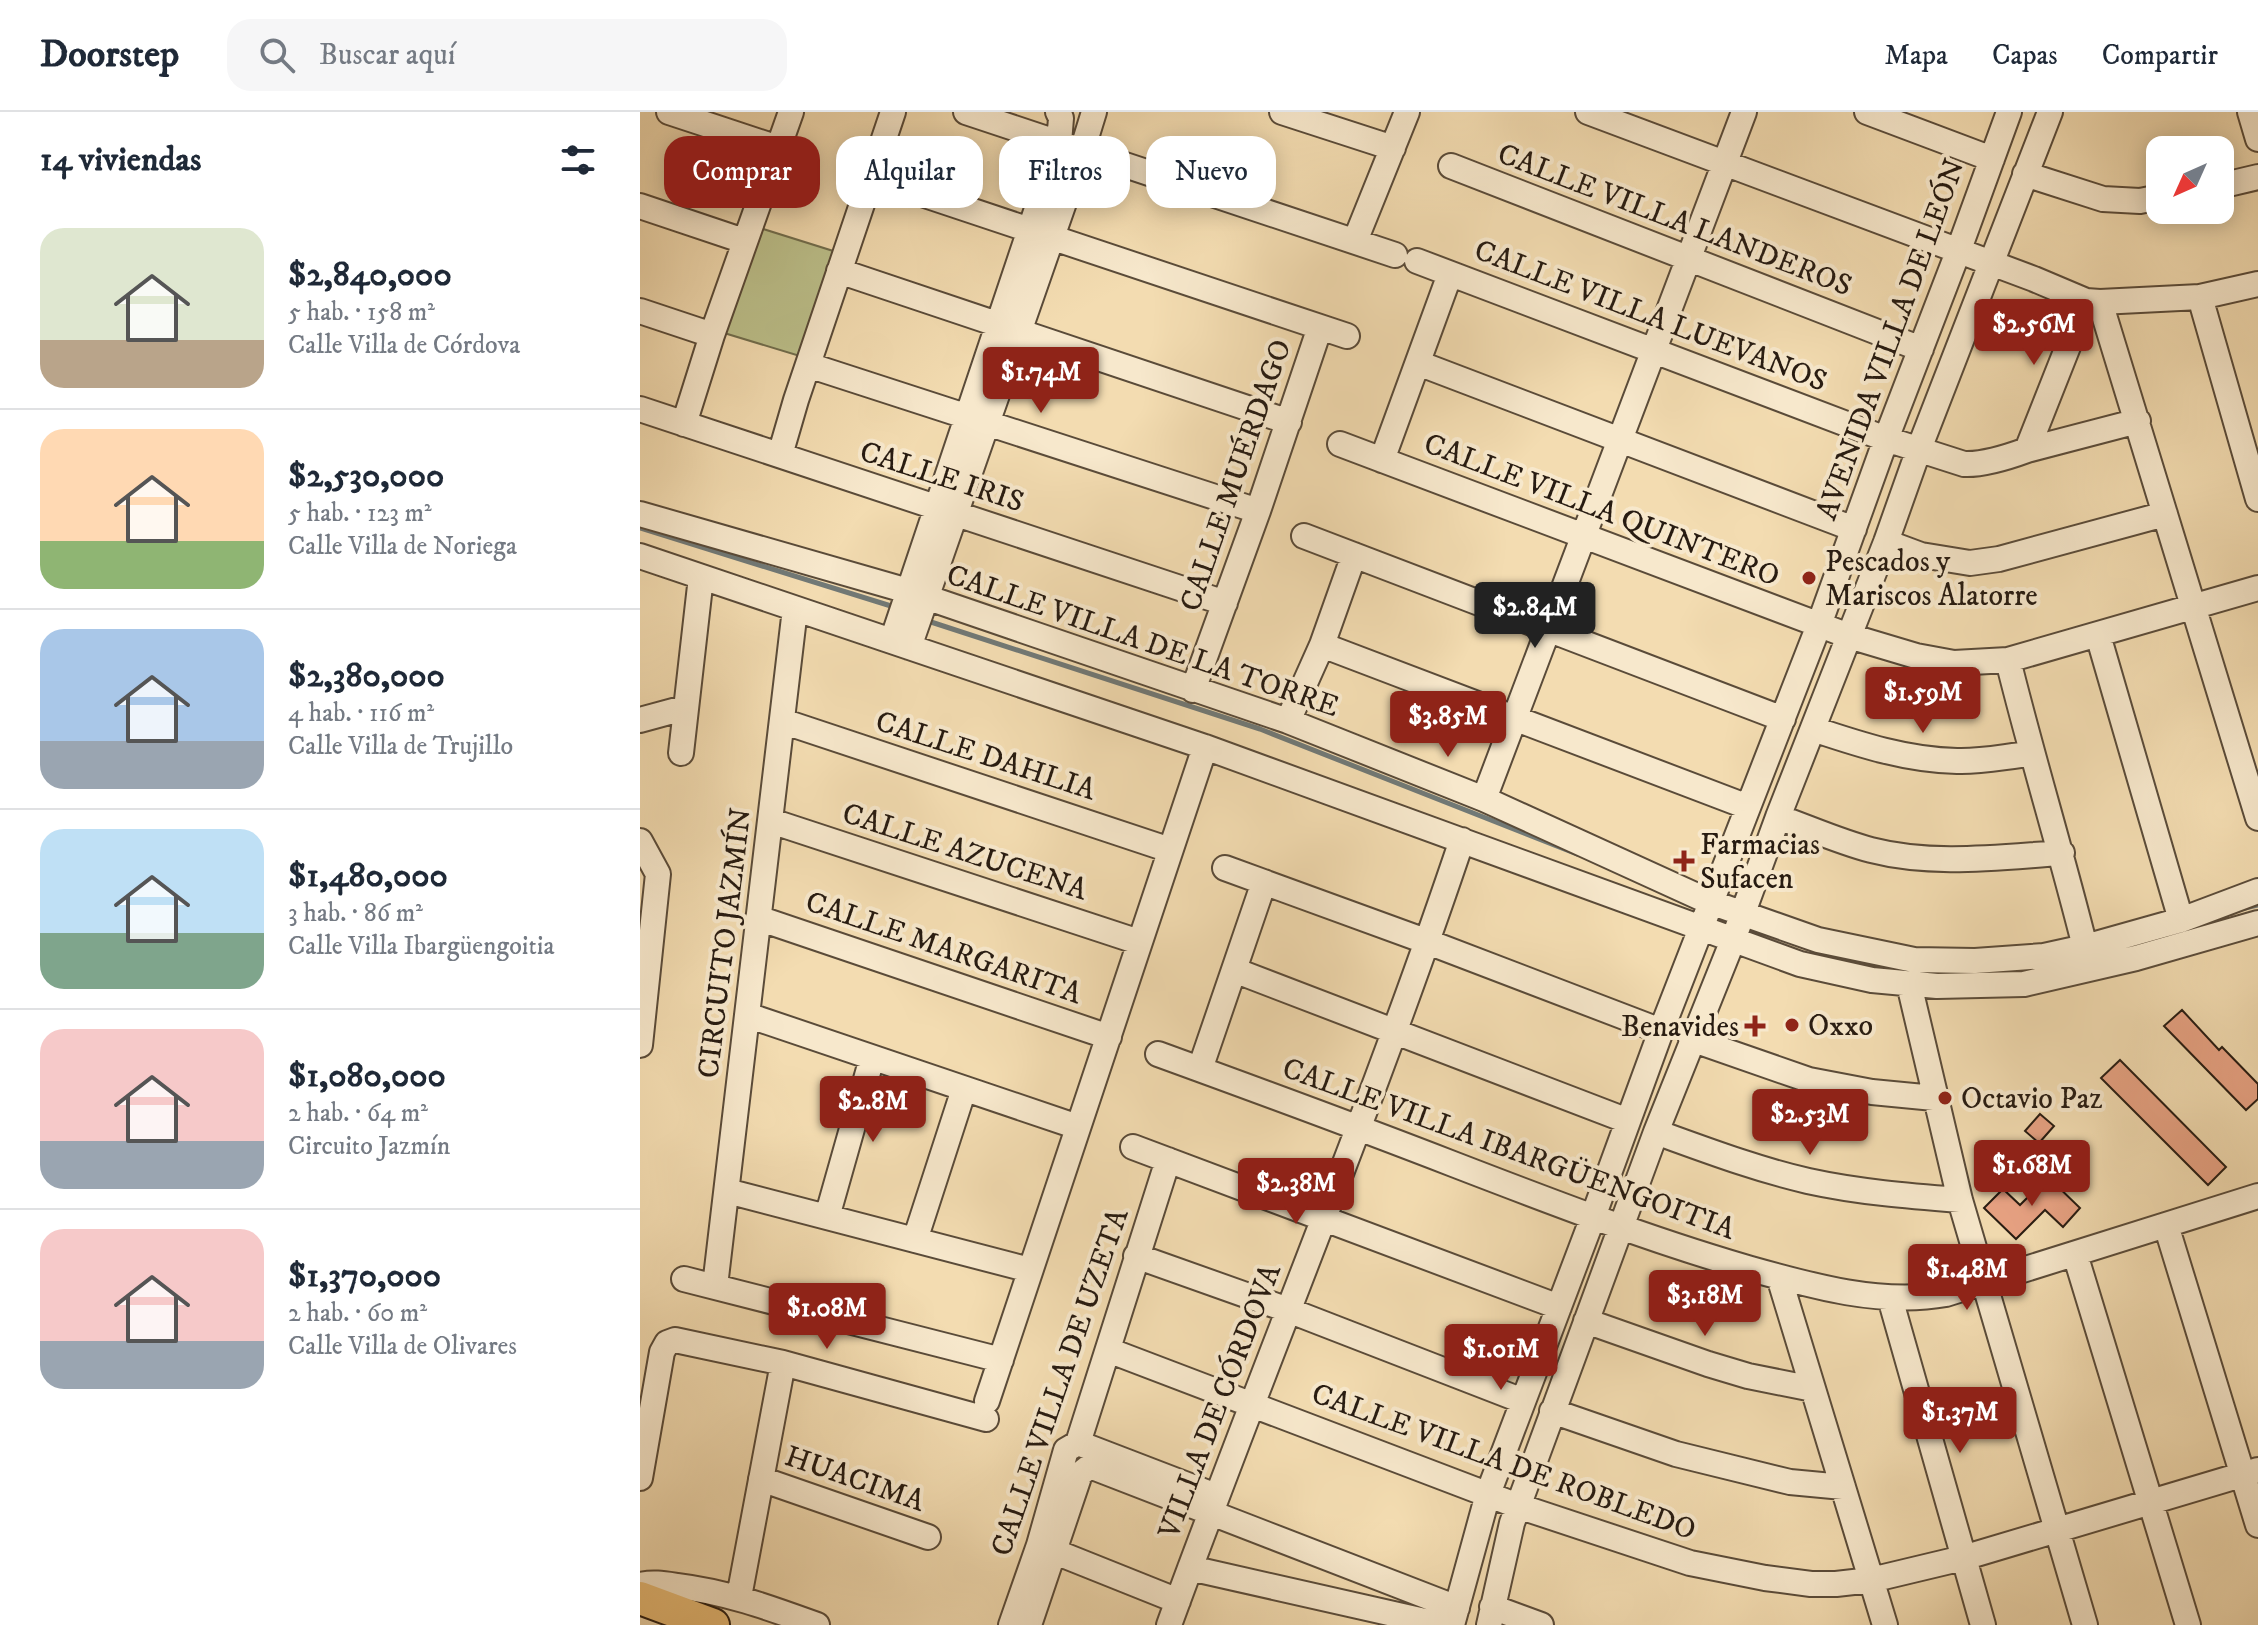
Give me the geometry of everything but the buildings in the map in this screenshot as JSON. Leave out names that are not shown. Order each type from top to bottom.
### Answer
[{"type":"main road","points":[[640,1598],[713,1625]]},
{"type":"street","points":[[669,112],[742,136]]},
{"type":"street","points":[[782,136],[791,112]]},
{"type":"street","points":[[885,136],[893,112]]},
{"type":"street","points":[[1058,112],[1067,136]]},
{"type":"street","points":[[1078,136],[1094,112]]},
{"type":"street","points":[[1282,112],[1393,148]]},
{"type":"street","points":[[1355,241],[1407,112]]},
{"type":"street","points":[[1588,112],[2093,302],[2200,297],[2258,284]]},
{"type":"street","points":[[1484,799],[1744,112]]},
{"type":"street","points":[[1867,112],[1992,159]]},
{"type":"street","name":"AVENIDA VILLA DE LEÓN","points":[[1453,1612],[1488,1494],[1710,902],[1819,625],[2009,112]]},
{"type":"street","points":[[1541,1625],[1490,1616],[1518,1506],[1691,1039],[1733,940],[2050,112]]},
{"type":"street","points":[[2250,112],[2258,139]]},
{"type":"street","name":"CALLE VILLA LUEVANOS","points":[[978,114],[1040,136]]},
{"type":"street","name":"CALLE VILLA LANDEROS","points":[[1451,166],[1921,349]]},
{"type":"street","name":"CALLE VILLA LUEVANOS","points":[[1130,167],[1406,258],[1886,439],[1964,464],[2011,456],[2138,421]]},
{"type":"street","points":[[2025,174],[2103,199],[2146,200]]},
{"type":"street","points":[[2234,183],[2258,177]]},
{"type":"street","points":[[640,206],[744,241]]},
{"type":"street","points":[[684,424],[756,208]]},
{"type":"street","points":[[780,455],[860,208]]},
{"type":"street","points":[[963,208],[1347,336]]},
{"type":"street","points":[[901,644],[1050,208]]},
{"type":"street","points":[[839,271],[1289,422]]},
{"type":"street","points":[[1382,460],[1450,274]]},
{"type":"street","points":[[2200,297],[2258,499]]},
{"type":"street","points":[[2093,302],[2138,421],[2192,608],[2258,818]]},
{"type":"street","points":[[2027,450],[2093,302]]},
{"type":"street","points":[[640,311],[712,335]]},
{"type":"street","name":"CALLE MUÉRDAGO","points":[[1193,690],[1320,327]]},
{"type":"street","points":[[1418,363],[1854,529]]},
{"type":"street","points":[[808,365],[1258,511]]},
{"type":"street","name":"CALLE IRIS","points":[[640,409],[1225,603]]},
{"type":"street","name":"CALLE VILLA QUINTERO","points":[[1340,444],[1849,636],[1916,656],[1954,663],[2008,660],[2258,588]]},
{"type":"street","name":"CALLE VILLA DE LA TORRE","points":[[640,514],[917,595],[1288,721],[1484,799],[1710,902],[1818,940],[1914,960],[2044,956],[2181,920],[2258,891]]},
{"type":"street","points":[[1886,542],[1921,555],[1970,563],[1999,559],[2165,514]]},
{"type":"street","points":[[1304,536],[1783,719]]},
{"type":"street","points":[[1288,721],[1322,645],[1354,555]]},
{"type":"street","points":[[640,556],[1205,747],[1800,964],[1872,980],[1909,984],[2024,984],[2136,958],[2258,923]]},
{"type":"street","points":[[681,753],[701,577]]},
{"type":"street","name":"CIRCUITO JAZMÍN","points":[[715,1286],[795,609]]},
{"type":"street","points":[[2098,635],[2181,920]]},
{"type":"street","points":[[1322,645],[1748,807]]},
{"type":"street","points":[[2008,660],[2085,947]]},
{"type":"street","points":[[640,720],[684,708]]},
{"type":"street","name":"CALLE DAHLIA","points":[[782,721],[1170,850]]},
{"type":"street","points":[[1813,729],[1880,751],[1918,758],[1960,761],[2031,754]]},
{"type":"street","points":[[640,1478],[662,1352],[667,1343],[675,1340],[986,1410],[1205,747]]},
{"type":"street","points":[[1778,817],[1870,850],[1902,856],[1969,860],[2062,853]]},
{"type":"street","name":"CALLE AZUCENA","points":[[771,821],[1139,942]]},
{"type":"street","name":"VILLA DE CÓRDOVA","points":[[1169,1625],[1395,1032],[1462,840]]},
{"type":"street","points":[[640,841],[658,874],[640,1045]]},
{"type":"street","points":[[1225,868],[1661,1031]]},
{"type":"street","points":[[1200,1069],[1264,882]]},
{"type":"street","name":"CALLE MARGARITA","points":[[758,918],[1109,1037]]},
{"type":"street","points":[[1234,970],[1628,1121]]},
{"type":"street","points":[[1909,984],[1960,1200],[2085,1625]]},
{"type":"street","points":[[747,1015],[1078,1127]]},
{"type":"street","points":[[1691,1039],[1809,1080],[1872,1092],[1934,1098]]},
{"type":"street","name":"CALLE VILLA IBARGÜENGOITIA","points":[[1158,1054],[1593,1217],[1779,1277],[1890,1298],[1928,1298],[1984,1284],[2258,1196]]},
{"type":"street","points":[[827,1217],[872,1058]]},
{"type":"street","points":[[915,1240],[964,1089]]},
{"type":"street","points":[[1656,1132],[1723,1157],[1809,1181],[1887,1194],[1960,1200]]},
{"type":"street","points":[[1133,1147],[1559,1307]]},
{"type":"street","name":"CALLE VILLA DE UZETA","points":[[1011,1625],[1039,1545],[1066,1450],[1078,1443],[1168,1160]]},
{"type":"street","points":[[727,1191],[1030,1270]]},
{"type":"street","points":[[2166,1225],[2251,1472],[2258,1525]]},
{"type":"street","points":[[2075,1254],[2188,1625]]},
{"type":"street","points":[[1136,1256],[1288,1310],[1523,1401]]},
{"type":"street","points":[[1779,1277],[1885,1625]]},
{"type":"street","points":[[684,1279],[1001,1360]]},
{"type":"street","points":[[1890,1298],[1983,1625]]},
{"type":"street","points":[[1586,1321],[1748,1376],[1813,1389]]},
{"type":"street","name":"CALLE VILLA DE ROBLEDO","points":[[1108,1350],[1518,1506],[1690,1563],[1811,1584],[1871,1580],[1963,1558],[2251,1472]]},
{"type":"street","points":[[739,1597],[783,1363]]},
{"type":"street","points":[[1552,1411],[1676,1454],[1790,1482],[1843,1487]]},
{"type":"street","points":[[1078,1443],[1453,1612]]},
{"type":"street","name":"CALLE VILLA DE UZETA","points":[[1029,1625],[1080,1474],[1085,1468],[1090,1466],[1214,1504]]},
{"type":"street","name":"HUACIMA","points":[[761,1479],[928,1537]]},
{"type":"street","points":[[1053,1551],[1178,1601]]},
{"type":"street","points":[[1190,1568],[1453,1612]]},
{"type":"street","points":[[640,1585],[651,1582],[706,1589],[739,1597],[817,1625]]},
{"type":"green space","points":[[744,223],[846,255],[813,360],[711,329]]},
{"type":"waterway","points":[[640,528],[891,606]]},
{"type":"waterway","points":[[931,622],[1260,729],[1577,854]]},
{"type":"waterway","points":[[2245,908],[2258,905]]},
{"type":"place","name":"Pescados y Mariscos Alatorre","points":[[1809,578]]},
{"type":"place","name":"Farmacias Sufacen","points":[[1684,861]]},
{"type":"place","name":"Oxxo","points":[[1792,1025]]},
{"type":"place","name":"Benavides","points":[[1755,1026]]},
{"type":"place","name":"Octavio Paz","points":[[1945,1098]]}]
